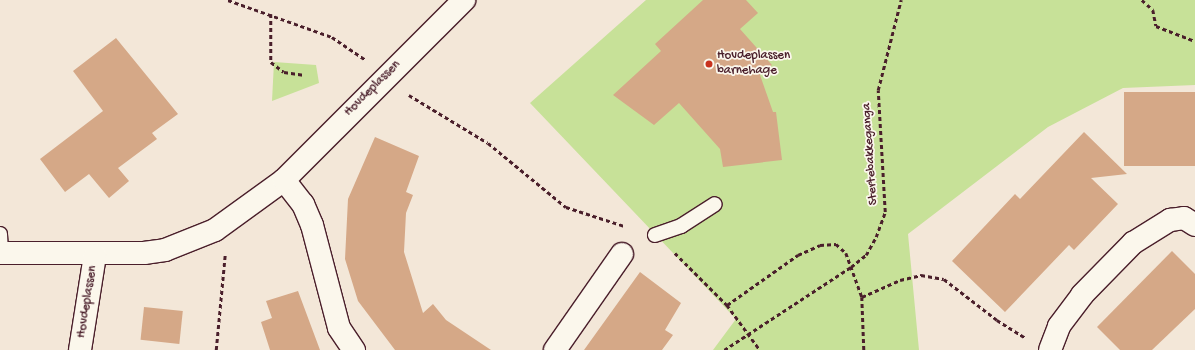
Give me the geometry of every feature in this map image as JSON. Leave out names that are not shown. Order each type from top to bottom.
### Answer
[{"type":"street","name":"Hovdeplassen","points":[[0,247],[95,255],[165,250],[215,230],[284,180],[464,0]]},
{"type":"street","points":[[284,180],[309,218],[339,328],[354,350]]},
{"type":"street","points":[[1050,350],[1059,326],[1082,295],[1133,243],[1170,220],[1184,218],[1195,224]]},
{"type":"street","points":[[555,350],[622,254]]},
{"type":"street","name":"Hovdeplassen","points":[[80,350],[95,255]]},
{"type":"lane","points":[[655,235],[681,226],[715,204]]},
{"type":"path","points":[[228,0],[332,36],[418,102],[488,143],[566,207],[655,235],[727,305],[760,350]]},
{"type":"path","name":"Stertebakkeganga","points":[[724,350],[748,332],[851,267],[866,255],[885,212],[878,90],[901,0]]},
{"type":"path","points":[[1142,0],[1153,10],[1156,26],[1195,41]]},
{"type":"path","points":[[271,14],[271,62],[284,72],[304,75]]},
{"type":"path","points":[[215,230],[224,252],[226,271],[216,350]]},
{"type":"path","points":[[727,305],[798,255],[820,245],[836,244],[846,253],[862,297],[864,350]]},
{"type":"path","points":[[862,297],[900,280],[921,275],[944,279],[996,320],[1028,339]]},
{"type":"green space","points":[[646,0],[1195,0],[1195,85],[1123,88],[1048,127],[908,234],[919,350],[713,350],[736,319],[530,103]]},
{"type":"green space","points":[[274,62],[316,65],[319,83],[272,101]]},
{"type":"building","points":[[703,0],[746,0],[758,13],[740,29],[772,65],[760,75],[773,112],[776,112],[782,160],[723,167],[720,149],[679,103],[654,125],[613,95],[661,51],[655,44]]},
{"type":"building","points":[[116,38],[178,114],[152,133],[157,139],[118,168],[129,181],[109,198],[89,174],[65,192],[40,159],[103,111],[73,71]]},
{"type":"building","points":[[1124,92],[1195,92],[1195,166],[1124,166]]},
{"type":"building","points":[[1084,132],[1127,174],[1091,178],[1118,204],[1074,250],[1069,245],[1005,312],[952,261],[1015,194],[1020,199]]},
{"type":"building","points":[[375,137],[419,156],[406,192],[413,195],[406,213],[404,252],[423,313],[433,304],[446,320],[491,350],[395,350],[358,301],[345,259],[348,199]]},
{"type":"building","points":[[1172,251],[1195,274],[1195,309],[1152,350],[1120,350],[1097,327]]},
{"type":"building","points":[[640,272],[681,303],[665,330],[673,335],[662,350],[584,350]]},
{"type":"building","points":[[298,291],[320,350],[270,350],[261,322],[272,318],[266,301]]},
{"type":"building","points":[[144,307],[183,311],[179,344],[141,340]]},
{"type":"place","name":"Hovdeplassen barnehage","points":[[709,64]]}]
